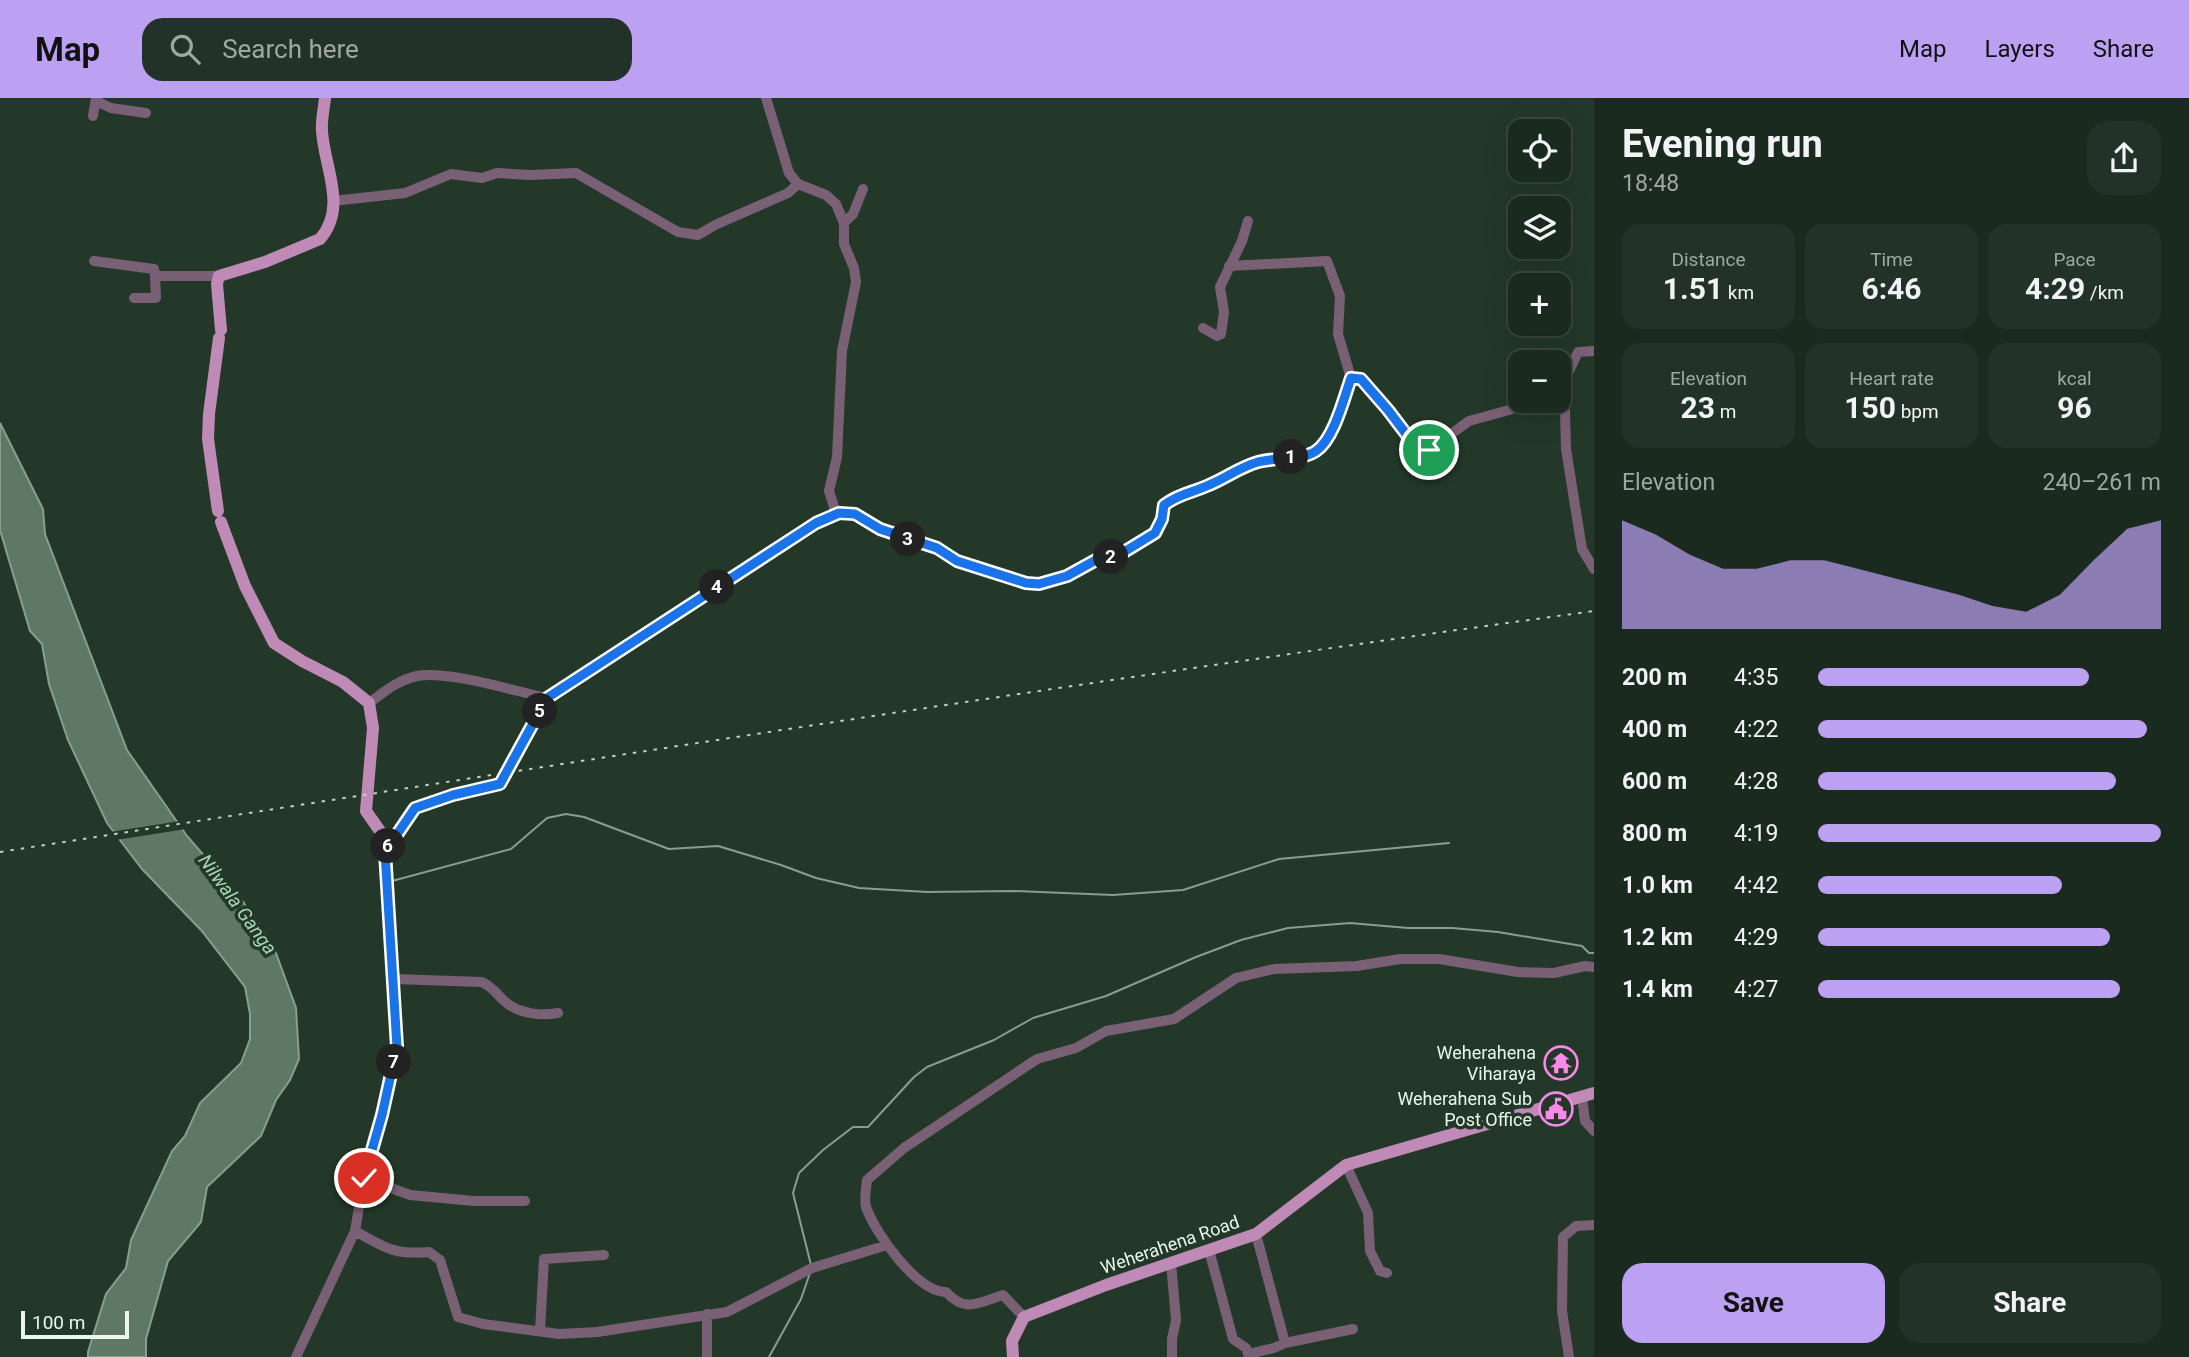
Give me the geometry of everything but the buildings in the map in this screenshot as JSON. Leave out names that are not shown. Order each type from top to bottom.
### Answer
[{"type":"main road","points":[[325,98],[322,132],[332,179],[333,201],[327,231],[320,239],[265,262],[219,276],[217,284],[220,334],[208,439],[220,516],[245,586],[274,643],[343,682],[369,703],[373,728],[366,811],[389,845]]},
{"type":"main road","name":"Weherahena Road","points":[[1024,1317],[1105,1285],[1256,1234],[1346,1165],[1588,1095]]},
{"type":"main road","points":[[1013,1357],[1012,1340],[1024,1317]]},
{"type":"street","points":[[766,98],[789,173],[798,184],[826,195],[836,204],[844,223],[844,244],[854,268],[856,282],[842,351],[837,457],[829,491],[839,513]]},
{"type":"street","points":[[93,116],[96,100],[111,108],[146,113]]},
{"type":"street","points":[[333,201],[405,193],[451,174],[482,178],[497,173],[576,173],[678,232],[698,235],[788,193],[798,184]]},
{"type":"street","points":[[844,223],[853,214],[863,189]]},
{"type":"street","points":[[1203,328],[1217,336],[1221,334],[1224,312],[1220,287],[1242,241],[1248,221]]},
{"type":"street","points":[[93,261],[154,269],[156,298],[134,298]]},
{"type":"street","points":[[296,1357],[355,1231],[364,1178],[397,1047],[385,852],[415,808],[453,795],[500,784],[547,698],[816,523],[839,513],[855,514],[880,529],[937,548],[957,561],[1026,583],[1039,584],[1067,576],[1096,560],[1119,555],[1155,533],[1162,519],[1164,505],[1180,494],[1208,486],[1237,470],[1259,462],[1317,451],[1328,438],[1351,378],[1338,334],[1340,296],[1327,261],[1229,266]]},
{"type":"street","points":[[155,276],[219,276]]},
{"type":"street","points":[[1571,366],[1578,352],[1594,351]]},
{"type":"street","points":[[1351,378],[1361,379],[1413,443],[1429,450],[1469,421],[1508,410]]},
{"type":"street","points":[[1565,413],[1566,449],[1582,549],[1594,569]]},
{"type":"street","points":[[369,703],[394,685],[417,676],[448,676],[547,698]]},
{"type":"street","points":[[1024,1317],[1003,1295],[970,1306],[956,1303],[946,1292],[937,1292],[907,1268],[887,1245],[866,1206],[866,1180],[904,1148],[1037,1059],[1076,1048],[1106,1031],[1174,1019],[1236,978],[1274,969],[1357,966],[1400,959],[1439,959],[1518,972],[1554,973],[1585,966],[1594,967]]},
{"type":"street","points":[[394,979],[482,982],[495,989],[508,1005],[540,1016],[558,1013]]},
{"type":"street","points":[[1588,1095],[1585,1121],[1594,1131]]},
{"type":"street","points":[[1346,1165],[1368,1213],[1370,1251],[1380,1271],[1387,1273]]},
{"type":"street","points":[[364,1178],[410,1195],[474,1201],[526,1201]]},
{"type":"street","points":[[1569,1357],[1562,1311],[1563,1237],[1576,1226],[1594,1225]]},
{"type":"street","points":[[355,1231],[390,1251],[405,1254],[429,1252],[440,1260],[458,1317],[483,1324],[559,1334],[597,1332],[727,1312],[812,1268],[887,1245]]},
{"type":"street","points":[[1256,1234],[1285,1343]]},
{"type":"street","points":[[1209,1250],[1233,1339],[1246,1348],[1248,1354],[1285,1343],[1353,1329]]},
{"type":"street","points":[[540,1331],[544,1259],[604,1255]]},
{"type":"street","points":[[1171,1263],[1176,1320],[1171,1357]]},
{"type":"street","points":[[707,1314],[707,1357]]},
{"type":"water","name":"Nilwala Ganga","points":[[0,423],[43,509],[45,534],[127,750],[187,836],[239,896],[273,945],[296,1008],[299,1059],[290,1080],[276,1100],[261,1136],[207,1187],[201,1222],[168,1261],[146,1339],[146,1357],[88,1357],[88,1352],[106,1294],[126,1268],[131,1240],[172,1151],[185,1136],[200,1103],[241,1063],[250,1039],[250,1014],[245,987],[201,930],[142,869],[107,823],[68,740],[49,684],[42,644],[30,631],[0,530]]},
{"type":"pier","points":[[180,821],[186,829],[116,840],[110,832]]},
{"type":"waterway","points":[[392,881],[511,849],[547,818],[566,814],[584,817],[669,849],[718,846],[816,878],[859,888],[927,892],[1013,891],[1113,895],[1183,890],[1279,859],[1449,843]]},
{"type":"waterway","points":[[811,1265],[793,1193],[799,1173],[853,1127],[868,1127],[914,1077],[927,1067],[994,1040],[1033,1018],[1106,996],[1241,940],[1288,928],[1350,923],[1408,928],[1452,928],[1498,932],[1582,946],[1589,953],[1594,953]]},
{"type":"waterway","points":[[769,1357],[801,1299],[810,1273]]},
{"type":"railway","points":[[0,852],[996,697],[1594,611]]},
{"type":"place","name":"Weherahena Viharaya","points":[[1561,1063]]},
{"type":"place","name":"Weherahena Sub Post Office","points":[[1556,1109]]},
{"type":"route","points":[[364,1178],[397,1047],[385,852],[415,808],[453,795],[500,784],[547,698],[816,523],[839,513],[855,514],[880,529],[937,548],[957,561],[1026,583],[1039,584],[1067,576],[1096,560],[1119,555],[1155,533],[1162,519],[1164,505],[1180,494],[1208,486],[1237,470],[1259,462],[1317,451],[1328,438],[1351,378],[1361,379],[1413,443],[1429,450]]}]
